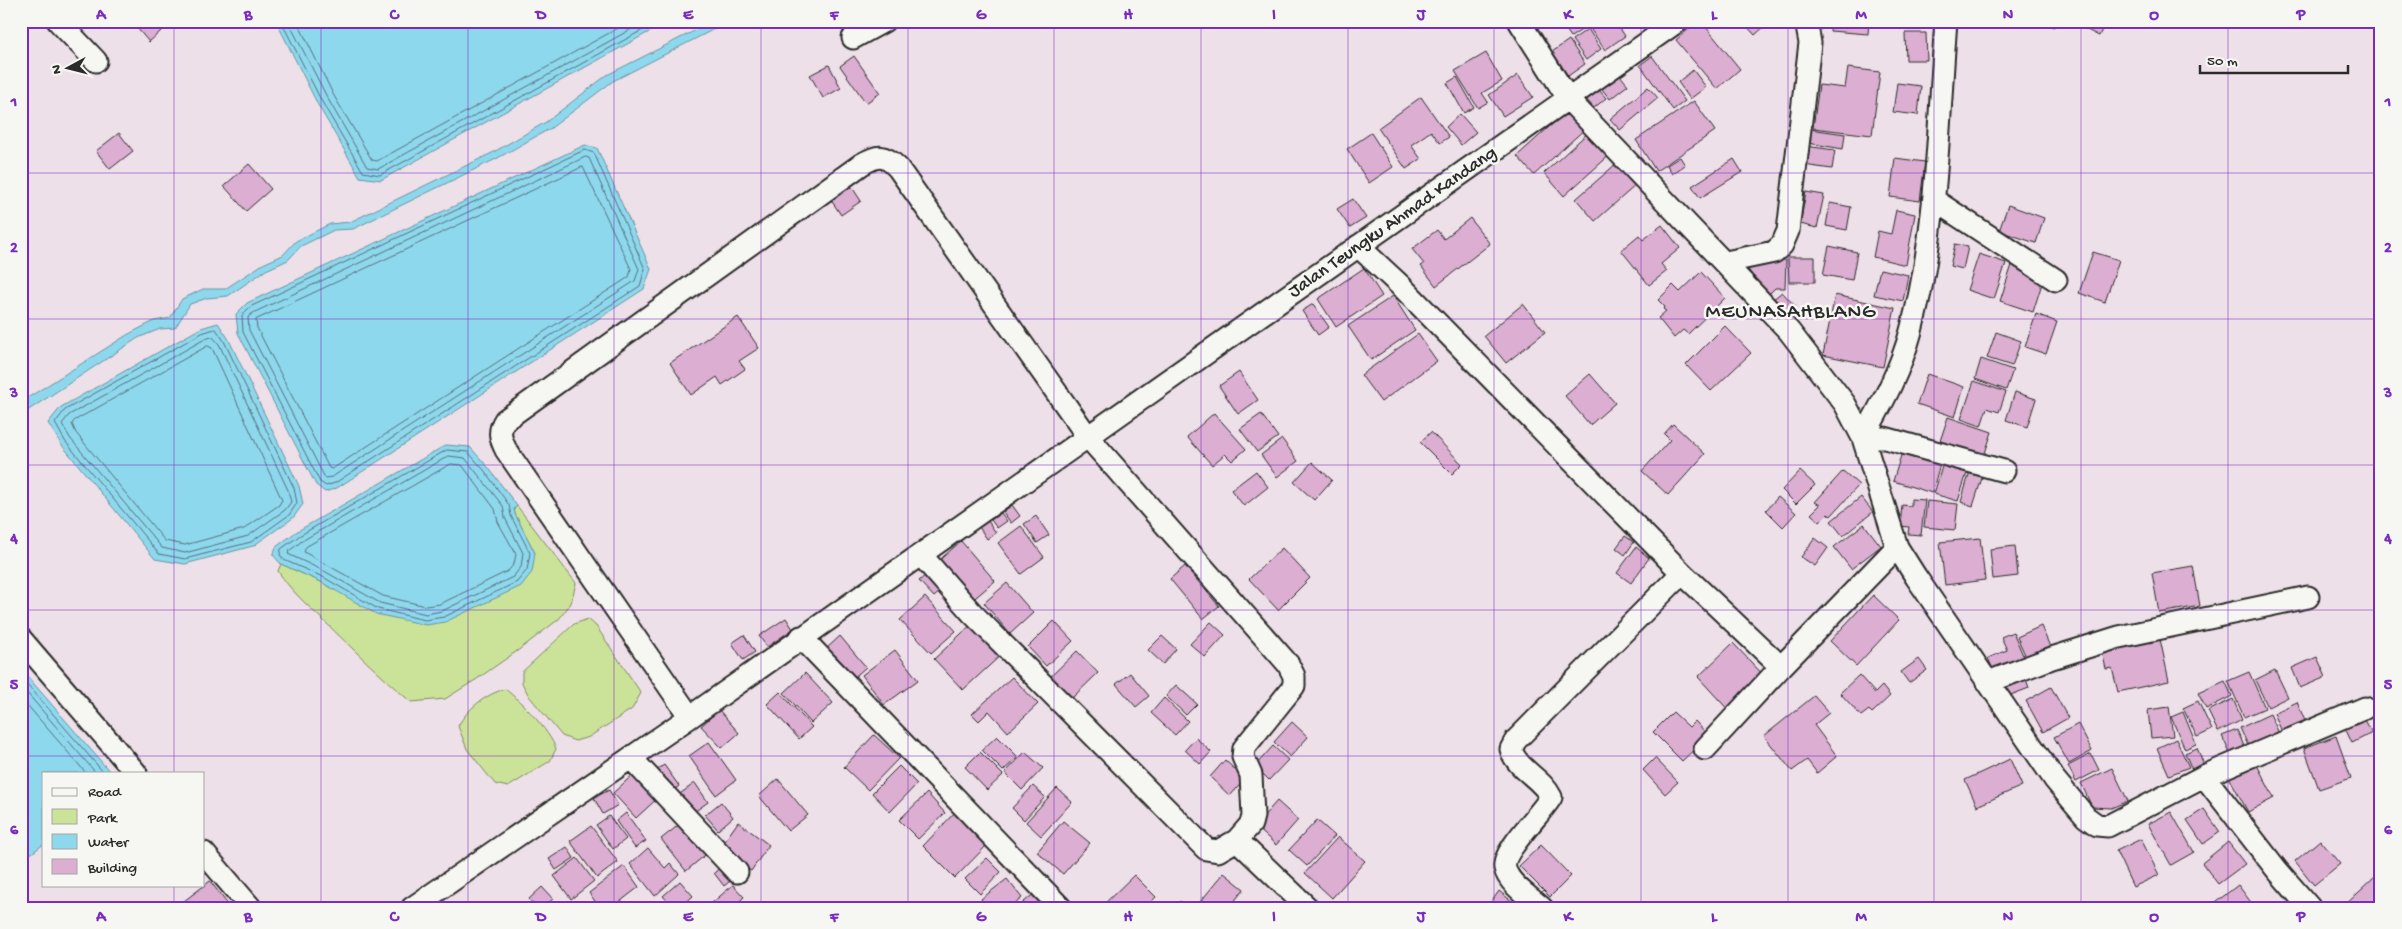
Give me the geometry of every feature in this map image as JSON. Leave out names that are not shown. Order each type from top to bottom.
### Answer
[{"type":"street","points":[[58,21],[96,61]]},
{"type":"street","points":[[852,38],[884,21]]},
{"type":"street","points":[[1519,21],[1568,100],[1726,262],[1789,331],[1845,404],[1864,438],[1897,547],[2055,780],[2086,817],[2097,825],[2108,826],[2204,776],[2366,708]]},
{"type":"street","name":"Jalan Teungku Ahmad Kandang","points":[[412,908],[690,717],[1678,21]]},
{"type":"street","points":[[1726,262],[1774,252],[1782,245],[1788,231],[1810,44],[1806,21]]},
{"type":"street","points":[[1864,438],[1892,386],[1911,332],[1924,271],[1934,200],[1946,21]]},
{"type":"street","points":[[690,717],[506,450],[501,439],[500,428],[513,414],[862,164],[880,156],[888,158],[898,168],[1098,429],[1288,664],[1294,676],[1294,686],[1290,694],[1259,727],[1244,748],[1243,757],[1251,776],[1254,816],[1251,824],[1237,840],[1218,851],[1206,849],[972,613],[921,555]]},
{"type":"street","points":[[1934,200],[2056,280]]},
{"type":"street","points":[[1358,246],[1402,287],[1682,572],[1781,667]]},
{"type":"street","points":[[1864,438],[1885,438],[2004,471]]},
{"type":"street","points":[[1704,749],[1897,547]]},
{"type":"street","points":[[1542,908],[1511,880],[1504,868],[1506,855],[1551,797],[1547,787],[1513,758],[1511,749],[1516,740],[1682,572]]},
{"type":"street","points":[[1988,682],[2052,658],[2119,637],[2308,597]]},
{"type":"street","points":[[801,637],[1061,908]]},
{"type":"street","points":[[21,639],[135,772]]},
{"type":"street","points":[[631,758],[737,872]]},
{"type":"street","points":[[2204,776],[2277,870],[2310,908]]},
{"type":"street","points":[[1237,840],[1308,908]]},
{"type":"street","points":[[205,853],[251,908]]},
{"type":"green space","points":[[517,506],[576,583],[571,603],[559,619],[520,649],[445,699],[411,702],[305,603],[278,571],[281,564],[321,582],[535,553],[515,514],[514,509]]},
{"type":"green space","points":[[588,619],[596,626],[641,693],[632,709],[589,737],[575,741],[562,736],[529,696],[522,683],[522,672],[574,624]]},
{"type":"green space","points":[[505,689],[534,717],[547,733],[556,749],[550,761],[508,787],[495,784],[467,749],[458,726],[466,714],[478,703],[491,694]]},
{"type":"water","points":[[276,21],[669,21],[381,180],[360,177],[318,105]]},
{"type":"water","points":[[714,21],[730,21],[613,81],[551,128],[496,159],[353,229],[334,230],[301,246],[288,260],[266,270],[228,296],[207,298],[190,304],[175,328],[160,329],[138,338],[21,415],[21,402],[127,335],[154,321],[170,318],[182,299],[203,289],[225,289],[263,264],[283,255],[296,241],[330,224],[350,222],[492,153],[546,122],[607,75]]},
{"type":"water","points":[[585,145],[597,148],[651,269],[644,289],[337,488],[325,492],[316,485],[238,333],[236,314],[247,303]]},
{"type":"water","points":[[218,323],[228,338],[299,486],[303,504],[293,518],[253,546],[185,564],[155,559],[61,444],[48,423],[61,407],[201,328]]},
{"type":"water","points":[[446,445],[470,447],[488,467],[517,506],[514,509],[515,514],[535,553],[532,572],[521,586],[445,622],[426,625],[376,614],[321,582],[281,564],[273,555],[276,547],[296,532]]},
{"type":"water","points":[[21,669],[110,772],[42,772],[42,845],[21,861]]},
{"type":"building","points":[[131,21],[172,21],[149,42]]},
{"type":"building","points":[[1560,21],[1582,21],[1586,27],[1571,37]]},
{"type":"building","points":[[1596,21],[1615,21],[1625,36],[1605,50],[1589,27]]},
{"type":"building","points":[[1618,21],[1631,21],[1622,28]]},
{"type":"building","points":[[1698,21],[1701,21],[1740,69],[1717,89],[1676,40]]},
{"type":"building","points":[[1742,21],[1762,21],[1766,25],[1755,35]]},
{"type":"building","points":[[1831,21],[1869,21],[1868,34],[1830,31]]},
{"type":"building","points":[[2042,21],[2057,21],[2054,27]]},
{"type":"building","points":[[2086,21],[2106,21],[2099,36],[2083,28]]},
{"type":"building","points":[[1588,29],[1601,49],[1586,60],[1572,40]]},
{"type":"building","points":[[1905,33],[1926,33],[1927,60],[1906,60]]},
{"type":"building","points":[[1569,40],[1585,64],[1568,76],[1552,52]]},
{"type":"building","points":[[1486,53],[1502,81],[1482,93],[1488,102],[1478,108],[1455,71]]},
{"type":"building","points":[[854,56],[880,93],[866,103],[840,66]]},
{"type":"building","points":[[1652,56],[1685,101],[1673,110],[1640,65]]},
{"type":"building","points":[[829,65],[841,88],[823,98],[810,75]]},
{"type":"building","points":[[1848,68],[1880,72],[1872,135],[1813,128],[1819,85],[1845,88]]},
{"type":"building","points":[[1693,70],[1706,87],[1690,99],[1678,82]]},
{"type":"building","points":[[1619,74],[1628,85],[1610,99],[1601,88]]},
{"type":"building","points":[[1518,75],[1533,97],[1503,116],[1489,95]]},
{"type":"building","points":[[1457,77],[1474,107],[1464,113],[1447,83]]},
{"type":"building","points":[[1897,83],[1921,86],[1918,115],[1893,112]]},
{"type":"building","points":[[1648,87],[1658,98],[1620,130],[1610,119]]},
{"type":"building","points":[[1598,89],[1606,98],[1594,108],[1586,99]]},
{"type":"building","points":[[1421,97],[1449,137],[1440,143],[1431,131],[1411,145],[1421,159],[1406,169],[1378,128]]},
{"type":"building","points":[[1694,101],[1715,131],[1656,171],[1636,140]]},
{"type":"building","points":[[1569,109],[1586,128],[1534,175],[1517,156]]},
{"type":"building","points":[[1460,114],[1476,132],[1461,145],[1446,127]]},
{"type":"building","points":[[1810,129],[1845,134],[1843,149],[1808,143]]},
{"type":"building","points":[[1591,130],[1612,153],[1564,196],[1544,173]]},
{"type":"building","points":[[119,133],[133,151],[110,169],[96,151]]},
{"type":"building","points":[[1371,133],[1393,167],[1369,183],[1347,149]]},
{"type":"building","points":[[1805,146],[1835,150],[1832,169],[1803,165]]},
{"type":"building","points":[[1680,157],[1685,165],[1672,174],[1667,165]]},
{"type":"building","points":[[1895,158],[1925,162],[1920,201],[1890,197]]},
{"type":"building","points":[[1734,159],[1742,172],[1700,198],[1692,186]]},
{"type":"building","points":[[1617,163],[1636,185],[1595,221],[1576,199]]},
{"type":"building","points":[[249,164],[271,189],[246,211],[224,186]]},
{"type":"building","points":[[850,184],[861,201],[841,215],[829,197]]},
{"type":"building","points":[[1806,192],[1824,195],[1817,228],[1800,224]]},
{"type":"building","points":[[1353,199],[1366,218],[1350,228],[1337,209]]},
{"type":"building","points":[[1830,203],[1851,207],[1847,230],[1826,226]]},
{"type":"building","points":[[2008,205],[2044,218],[2036,243],[1999,231]]},
{"type":"building","points":[[1896,210],[1915,214],[1906,265],[1873,257],[1878,231],[1891,234]]},
{"type":"building","points":[[1470,218],[1490,244],[1436,286],[1421,266],[1424,264],[1412,249],[1437,230],[1444,239]]},
{"type":"building","points":[[1662,225],[1680,248],[1661,264],[1667,271],[1649,285],[1621,250],[1639,235],[1643,240]]},
{"type":"building","points":[[1955,244],[1968,247],[1963,269],[1950,266]]},
{"type":"building","points":[[1829,246],[1857,252],[1852,280],[1823,275]]},
{"type":"building","points":[[2093,252],[2119,260],[2105,302],[2079,293]]},
{"type":"building","points":[[1979,254],[2006,263],[1994,299],[1967,290]]},
{"type":"building","points":[[1788,257],[1815,257],[1815,282],[1789,282]]},
{"type":"building","points":[[1761,260],[1786,260],[1785,288],[1775,288],[1769,294],[1761,288],[1747,268]]},
{"type":"building","points":[[2012,265],[2044,277],[2033,312],[2000,301]]},
{"type":"building","points":[[1364,268],[1382,296],[1336,327],[1318,299]]},
{"type":"building","points":[[1880,269],[1908,275],[1903,301],[1874,295]]},
{"type":"building","points":[[1701,272],[1725,298],[1688,334],[1683,330],[1674,338],[1658,318],[1666,311],[1663,309],[1665,307],[1658,300],[1673,285],[1680,292]]},
{"type":"building","points":[[1782,292],[1796,307],[1786,316],[1772,300]]},
{"type":"building","points":[[1835,295],[1895,308],[1883,367],[1823,355]]},
{"type":"building","points":[[1393,296],[1415,330],[1371,360],[1348,326]]},
{"type":"building","points":[[1313,304],[1329,327],[1318,335],[1302,311]]},
{"type":"building","points":[[1523,304],[1545,332],[1506,363],[1484,336]]},
{"type":"building","points":[[2036,314],[2057,322],[2046,354],[2025,347]]},
{"type":"building","points":[[738,317],[759,348],[739,361],[745,369],[722,385],[717,377],[691,395],[670,363]]},
{"type":"building","points":[[1725,326],[1751,353],[1711,391],[1686,365]]},
{"type":"building","points":[[1996,332],[2021,341],[2012,366],[1987,358]]},
{"type":"building","points":[[1418,334],[1437,361],[1381,402],[1361,375]]},
{"type":"building","points":[[1981,359],[2013,370],[2006,390],[1975,379]]},
{"type":"building","points":[[1239,372],[1258,400],[1238,414],[1219,386]]},
{"type":"building","points":[[1590,374],[1615,403],[1590,425],[1565,396]]},
{"type":"building","points":[[1927,374],[1964,387],[1955,417],[1917,404]]},
{"type":"building","points":[[1974,381],[2006,392],[1999,412],[1987,408],[1981,426],[1961,419]]},
{"type":"building","points":[[2015,392],[2036,399],[2027,427],[2006,420]]},
{"type":"building","points":[[1214,413],[1246,449],[1232,461],[1225,454],[1212,465],[1187,437]]},
{"type":"building","points":[[1261,414],[1278,437],[1257,452],[1240,429]]},
{"type":"building","points":[[1948,417],[1992,432],[1982,462],[1938,447]]},
{"type":"building","points":[[1673,424],[1705,454],[1668,495],[1642,471],[1670,440],[1664,434]]},
{"type":"building","points":[[1431,432],[1462,464],[1452,474],[1420,442]]},
{"type":"building","points":[[1282,439],[1298,461],[1277,477],[1261,455]]},
{"type":"building","points":[[1903,449],[1941,460],[1932,493],[1893,481]]},
{"type":"building","points":[[1312,462],[1332,480],[1314,500],[1294,482]]},
{"type":"building","points":[[1943,463],[1968,470],[1958,501],[1934,494]]},
{"type":"building","points":[[1256,471],[1268,487],[1244,506],[1231,490]]},
{"type":"building","points":[[1800,471],[1815,485],[1796,504],[1782,490]]},
{"type":"building","points":[[1843,471],[1859,485],[1831,516],[1828,514],[1820,522],[1811,514],[1820,505],[1815,502]]},
{"type":"building","points":[[1970,471],[1983,475],[1973,506],[1961,502]]},
{"type":"building","points":[[1778,497],[1796,513],[1783,527],[1766,510]]},
{"type":"building","points":[[1861,497],[1873,512],[1843,536],[1831,521]]},
{"type":"building","points":[[1911,499],[1925,500],[1921,535],[1908,534],[1909,527],[1900,526],[1902,505],[1911,506]]},
{"type":"building","points":[[1927,501],[1958,504],[1955,530],[1924,527]]},
{"type":"building","points":[[1012,505],[1020,516],[1011,523],[1003,512]]},
{"type":"building","points":[[1001,513],[1007,521],[997,528],[991,520]]},
{"type":"building","points":[[1036,516],[1049,535],[1037,543],[1024,524]]},
{"type":"building","points":[[988,521],[996,533],[987,539],[979,527]]},
{"type":"building","points":[[1864,524],[1881,546],[1851,569],[1834,547]]},
{"type":"building","points":[[1021,526],[1044,557],[1021,574],[998,543]]},
{"type":"building","points":[[1625,536],[1634,542],[1625,555],[1616,548]]},
{"type":"building","points":[[1815,538],[1828,548],[1815,566],[1801,557]]},
{"type":"building","points":[[1980,538],[1985,580],[1945,585],[1940,542]]},
{"type":"building","points":[[961,541],[995,581],[969,603],[935,564]]},
{"type":"building","points":[[2015,546],[2018,576],[1993,579],[1990,549]]},
{"type":"building","points":[[1636,547],[1649,558],[1631,583],[1617,573]]},
{"type":"building","points":[[1282,548],[1310,578],[1278,610],[1249,579]]},
{"type":"building","points":[[1185,566],[1219,606],[1203,619],[1170,579]]},
{"type":"building","points":[[2193,566],[2200,606],[2159,613],[2152,573]]},
{"type":"building","points":[[928,573],[943,589],[934,597],[919,581]]},
{"type":"building","points":[[1007,583],[1033,613],[1010,634],[984,603]]},
{"type":"building","points":[[1873,595],[1899,620],[1856,666],[1830,641]]},
{"type":"building","points":[[925,597],[956,631],[931,653],[900,620]]},
{"type":"building","points":[[786,618],[793,629],[767,647],[759,636]]},
{"type":"building","points":[[1054,621],[1073,641],[1046,666],[1028,647]]},
{"type":"building","points":[[974,622],[1002,654],[963,690],[934,659]]},
{"type":"building","points":[[1211,622],[1225,635],[1205,657],[1190,644]]},
{"type":"building","points":[[2041,626],[2051,649],[2027,659],[2017,637]]},
{"type":"building","points":[[2013,632],[2025,660],[1995,674],[1988,658],[2007,650],[2001,637]]},
{"type":"building","points":[[744,635],[755,652],[743,660],[732,643]]},
{"type":"building","points":[[840,636],[866,667],[851,680],[825,650]]},
{"type":"building","points":[[1162,636],[1176,649],[1163,664],[1148,650]]},
{"type":"building","points":[[2160,639],[2169,681],[2118,692],[2112,668],[2106,669],[2102,651]]},
{"type":"building","points":[[1733,643],[1768,680],[1732,714],[1698,677]]},
{"type":"building","points":[[895,650],[918,680],[884,705],[862,675]]},
{"type":"building","points":[[1077,651],[1098,673],[1070,700],[1049,678]]},
{"type":"building","points":[[2317,657],[2326,677],[2300,688],[2292,668]]},
{"type":"building","points":[[1919,659],[1927,670],[1909,683],[1901,672]]},
{"type":"building","points":[[2275,670],[2288,697],[2268,707],[2255,680]]},
{"type":"building","points":[[2249,672],[2265,708],[2244,717],[2228,681]]},
{"type":"building","points":[[805,673],[833,703],[811,723],[784,693]]},
{"type":"building","points":[[1130,673],[1149,696],[1136,707],[1116,684]]},
{"type":"building","points":[[2024,673],[2029,688],[2008,696],[2003,681]]},
{"type":"building","points":[[1859,675],[1875,693],[1882,686],[1890,696],[1872,713],[1869,710],[1861,716],[1840,693]]},
{"type":"building","points":[[1012,677],[1038,704],[1008,732],[989,711],[979,721],[972,714]]},
{"type":"building","points":[[2225,681],[2232,696],[2206,709],[2198,693]]},
{"type":"building","points":[[1176,685],[1197,704],[1186,715],[1166,696]]},
{"type":"building","points":[[2051,687],[2068,718],[2043,732],[2026,701]]},
{"type":"building","points":[[780,692],[812,727],[799,739],[767,704]]},
{"type":"building","points":[[1814,696],[1829,713],[1814,725],[1837,756],[1817,773],[1807,760],[1792,771],[1764,736]]},
{"type":"building","points":[[1164,698],[1188,721],[1175,735],[1151,713]]},
{"type":"building","points":[[2233,699],[2242,720],[2218,732],[2208,711]]},
{"type":"building","points":[[2198,701],[2212,730],[2197,737],[2183,708]]},
{"type":"building","points":[[2297,702],[2308,728],[2285,739],[2274,713]]},
{"type":"building","points":[[2169,707],[2173,736],[2151,738],[2148,710]]},
{"type":"building","points":[[719,710],[739,733],[722,748],[701,726]]},
{"type":"building","points":[[1673,712],[1689,727],[1695,721],[1707,734],[1702,742],[1682,761],[1653,732]]},
{"type":"building","points":[[2183,712],[2196,744],[2185,749],[2171,717]]},
{"type":"building","points":[[2270,714],[2282,740],[2252,754],[2240,728]]},
{"type":"building","points":[[2364,718],[2372,733],[2352,743],[2345,728]]},
{"type":"building","points":[[1292,722],[1308,737],[1290,757],[1274,742]]},
{"type":"building","points":[[2078,724],[2092,751],[2069,764],[2054,737]]},
{"type":"building","points":[[2237,730],[2247,753],[2233,760],[2222,736]]},
{"type":"building","points":[[874,735],[899,758],[868,790],[844,767]]},
{"type":"building","points":[[997,736],[1018,757],[1003,771],[982,750]]},
{"type":"building","points":[[2336,736],[2351,778],[2319,789],[2304,748]]},
{"type":"building","points":[[1196,738],[1211,752],[1200,764],[1185,750]]},
{"type":"building","points":[[2176,739],[2189,767],[2169,775],[2157,748]]},
{"type":"building","points":[[709,742],[736,780],[716,795],[689,756]]},
{"type":"building","points":[[1273,746],[1288,760],[1269,780],[1255,766]]},
{"type":"building","points":[[2197,748],[2205,767],[2193,772],[2185,753]]},
{"type":"building","points":[[980,752],[1003,775],[987,790],[965,767]]},
{"type":"building","points":[[1025,752],[1043,768],[1022,790],[1005,773]]},
{"type":"building","points":[[2091,754],[2099,770],[2076,782],[2068,766]]},
{"type":"building","points":[[1655,758],[1678,782],[1665,794],[1643,770]]},
{"type":"building","points":[[2010,759],[2022,786],[1977,806],[1965,780]]},
{"type":"building","points":[[1225,760],[1245,779],[1230,796],[1210,777]]},
{"type":"building","points":[[2256,763],[2274,798],[2248,812],[2229,777]]},
{"type":"building","points":[[664,765],[679,786],[669,794],[654,772]]},
{"type":"building","points":[[899,766],[917,784],[890,812],[872,793]]},
{"type":"building","points":[[2112,768],[2128,801],[2111,808],[2092,807],[2081,783]]},
{"type":"building","points":[[637,771],[660,796],[636,818],[613,793]]},
{"type":"building","points":[[778,779],[808,815],[788,831],[759,796]]},
{"type":"building","points":[[695,783],[708,802],[690,815],[677,796]]},
{"type":"building","points":[[1033,786],[1045,797],[1024,820],[1012,808]]},
{"type":"building","points":[[1057,788],[1072,802],[1041,836],[1026,822]]},
{"type":"building","points":[[609,790],[618,805],[603,814],[594,798]]},
{"type":"building","points":[[927,793],[945,813],[918,839],[899,820]]},
{"type":"building","points":[[1277,801],[1298,820],[1276,845],[1255,826]]},
{"type":"building","points":[[721,802],[733,817],[718,830],[705,815]]},
{"type":"building","points":[[958,809],[991,841],[955,878],[923,846]]},
{"type":"building","points":[[2204,809],[2220,832],[2203,844],[2187,820]]},
{"type":"building","points":[[2171,812],[2194,852],[2171,865],[2148,824]]},
{"type":"building","points":[[626,813],[646,841],[635,848],[616,821]]},
{"type":"building","points":[[609,816],[626,839],[613,849],[596,825]]},
{"type":"building","points":[[685,820],[710,851],[686,871],[661,839]]},
{"type":"building","points":[[1317,820],[1335,836],[1307,866],[1289,850]]},
{"type":"building","points":[[1063,821],[1090,843],[1063,874],[1037,852]]},
{"type":"building","points":[[738,822],[769,845],[751,871],[719,849]]},
{"type":"building","points":[[591,826],[618,862],[597,878],[570,841]]},
{"type":"building","points":[[1338,837],[1365,861],[1332,898],[1305,873]]},
{"type":"building","points":[[2141,839],[2159,875],[2133,887],[2116,851]]},
{"type":"building","points":[[2320,840],[2340,864],[2314,885],[2295,861]]},
{"type":"building","points":[[2228,842],[2245,864],[2218,884],[2202,863]]},
{"type":"building","points":[[1541,845],[1571,876],[1550,897],[1519,866]]},
{"type":"building","points":[[567,847],[574,858],[556,870],[549,859]]},
{"type":"building","points":[[648,848],[665,868],[670,863],[679,874],[655,896],[630,864]]},
{"type":"building","points":[[577,858],[594,881],[571,899],[554,876]]},
{"type":"building","points":[[987,858],[1001,872],[980,894],[965,879]]},
{"type":"building","points":[[724,864],[735,877],[724,886],[714,873]]},
{"type":"building","points":[[624,866],[639,887],[612,908],[600,908],[589,893]]},
{"type":"building","points":[[1224,873],[1244,889],[1229,908],[1207,908],[1200,902]]},
{"type":"building","points":[[1134,875],[1156,897],[1145,908],[1100,908]]},
{"type":"building","points":[[2375,877],[2381,883],[2380,908],[2342,908]]},
{"type":"building","points":[[1007,879],[1022,898],[1010,908],[987,908],[981,899]]},
{"type":"building","points":[[210,881],[229,906],[227,908],[175,908],[205,886]]},
{"type":"building","points":[[680,881],[693,896],[680,908],[674,908],[663,896]]},
{"type":"building","points":[[733,885],[744,897],[732,908],[706,908]]},
{"type":"building","points":[[2238,885],[2253,905],[2248,908],[2213,908],[2212,905]]},
{"type":"building","points":[[542,887],[553,899],[542,908],[536,908],[529,899]]},
{"type":"building","points":[[1037,891],[1050,908],[1017,908]]},
{"type":"building","points":[[1499,891],[1514,903],[1510,908],[1487,908]]},
{"type":"building","points":[[1180,901],[1187,908],[1175,908]]},
{"type":"district","name":"MEUNASAHBLANG","points":[[1791,313]]}]
